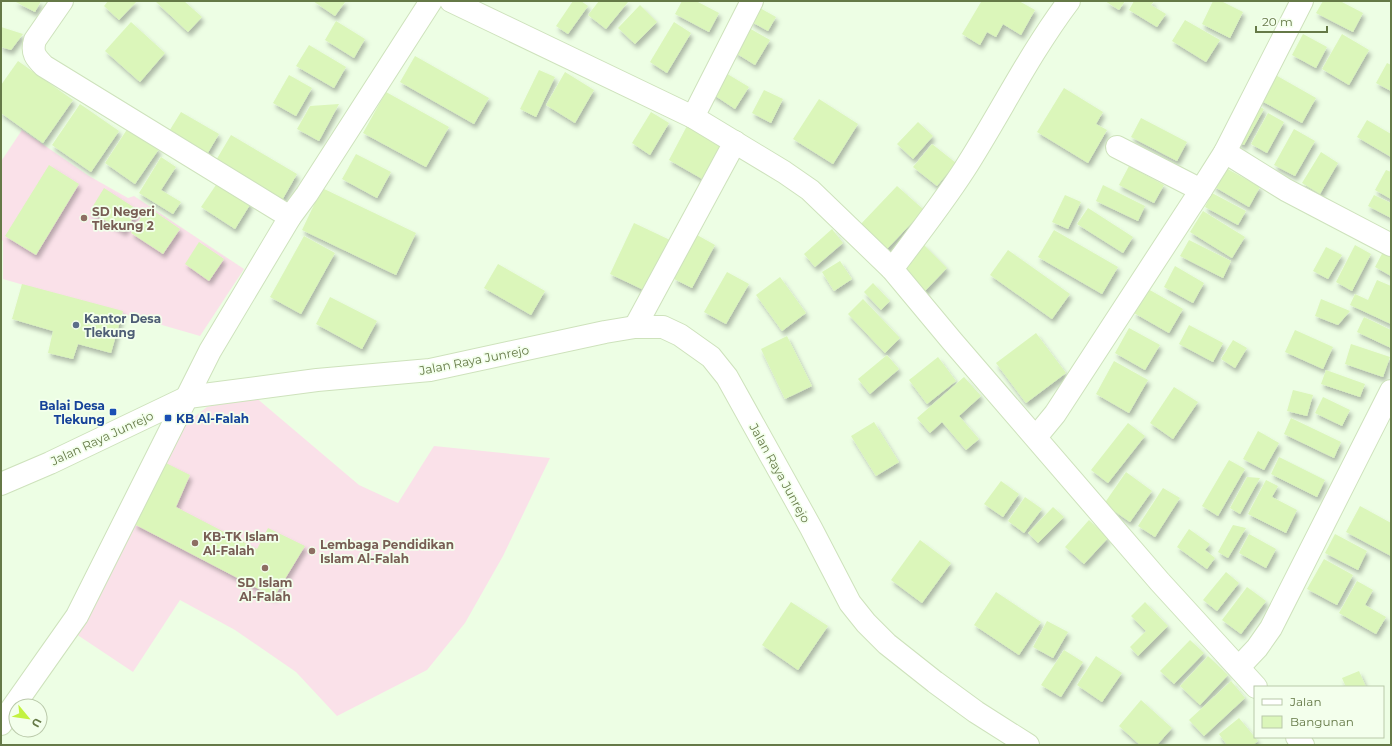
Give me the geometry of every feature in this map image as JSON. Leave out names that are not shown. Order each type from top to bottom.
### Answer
[{"type":"street","points":[[62,1],[35,40],[33,47],[37,60],[44,66],[290,217]]},
{"type":"street","points":[[1,724],[77,616],[210,351],[290,217],[307,194],[432,1]]},
{"type":"street","points":[[451,1],[692,117],[735,142],[810,190],[892,269],[1160,582],[1255,686]]},
{"type":"street","points":[[692,117],[752,1]]},
{"type":"street","points":[[892,269],[937,211],[1068,1]]},
{"type":"street","points":[[1036,437],[1056,414],[1225,152],[1302,1]]},
{"type":"street","points":[[635,327],[735,142]]},
{"type":"street","points":[[1117,147],[1201,190]]},
{"type":"street","points":[[1225,152],[1286,190],[1391,245]]},
{"type":"street","name":"Jalan Raya Junrejo","points":[[1,484],[50,463],[188,397],[317,380],[430,370],[605,332],[635,327],[663,327],[680,335],[711,357],[727,377],[811,528],[850,603],[866,623],[887,644],[934,682],[976,712],[1028,745]]},
{"type":"street","points":[[1239,667],[1257,648],[1271,628],[1391,391]]},
{"type":"shaded area","name":"SD Negeri Tlekung 2","points":[[22,130],[89,176],[128,198],[134,196],[244,269],[200,336],[3,279],[3,241],[1,239],[1,165],[2,160]]},
{"type":"shaded area","name":"Lembaga Pendidikan Islam Al-Falah","points":[[254,396],[359,485],[398,503],[434,446],[550,458],[503,556],[465,623],[427,670],[337,716],[296,672],[235,630],[180,600],[133,672],[73,632],[180,428],[207,407]]},
{"type":"building","points":[[14,1],[41,1],[35,12]]},
{"type":"building","points":[[108,1],[137,1],[119,20],[104,6]]},
{"type":"building","points":[[155,1],[184,1],[202,17],[188,32]]},
{"type":"building","points":[[313,1],[345,1],[345,2],[335,16]]},
{"type":"building","points":[[573,1],[581,1],[588,6],[568,34],[556,26]]},
{"type":"building","points":[[599,1],[628,2],[606,29],[588,15]]},
{"type":"building","points":[[682,1],[696,1],[719,13],[709,32],[675,14]]},
{"type":"building","points":[[979,1],[1019,1],[1035,10],[1021,35],[1003,24],[996,37],[987,32],[980,45],[962,34],[981,2]]},
{"type":"building","points":[[1105,1],[1125,1],[1119,10]]},
{"type":"building","points":[[1134,1],[1154,1],[1151,5],[1166,14],[1157,27],[1129,10]]},
{"type":"building","points":[[1213,1],[1221,1],[1243,12],[1230,38],[1202,24]]},
{"type":"building","points":[[1323,1],[1340,1],[1363,13],[1353,32],[1316,13]]},
{"type":"building","points":[[640,5],[657,22],[635,44],[618,28]]},
{"type":"building","points":[[758,7],[776,17],[768,31],[750,21]]},
{"type":"building","points":[[1185,20],[1220,40],[1206,62],[1172,41]]},
{"type":"building","points":[[336,21],[365,39],[354,58],[325,40]]},
{"type":"building","points":[[131,22],[165,53],[140,82],[105,51]]},
{"type":"building","points":[[674,22],[691,33],[667,73],[650,62]]},
{"type":"building","points":[[1,27],[23,34],[11,50],[1,47]]},
{"type":"building","points":[[749,28],[770,40],[755,65],[734,52]]},
{"type":"building","points":[[1303,34],[1327,47],[1316,68],[1292,55]]},
{"type":"building","points":[[1342,34],[1369,50],[1349,85],[1322,69]]},
{"type":"building","points":[[309,45],[346,67],[334,88],[296,66]]},
{"type":"building","points":[[415,56],[489,98],[474,124],[400,82]]},
{"type":"building","points":[[18,61],[73,100],[43,143],[1,113],[1,85]]},
{"type":"building","points":[[1387,63],[1391,65],[1391,91],[1376,83]]},
{"type":"building","points":[[539,70],[555,77],[536,117],[520,109]]},
{"type":"building","points":[[565,72],[594,90],[575,123],[546,105]]},
{"type":"building","points":[[724,72],[749,87],[735,109],[711,93]]},
{"type":"building","points":[[1272,73],[1316,98],[1302,123],[1258,99]]},
{"type":"building","points":[[289,75],[312,88],[296,116],[273,103]]},
{"type":"building","points":[[1064,88],[1103,112],[1096,124],[1107,130],[1088,163],[1037,132]]},
{"type":"building","points":[[764,90],[783,99],[771,123],[752,113]]},
{"type":"building","points":[[386,92],[449,127],[426,167],[363,133]]},
{"type":"building","points":[[819,99],[858,124],[833,164],[793,139]]},
{"type":"building","points":[[80,104],[119,131],[91,172],[52,145]]},
{"type":"building","points":[[339,104],[319,141],[297,129],[310,106]]},
{"type":"building","points":[[1256,105],[1264,109],[1244,145],[1236,141]]},
{"type":"building","points":[[181,112],[219,134],[206,156],[168,133]]},
{"type":"building","points":[[651,112],[669,123],[650,155],[632,143]]},
{"type":"building","points":[[1268,113],[1284,122],[1267,153],[1251,144]]},
{"type":"building","points":[[1141,118],[1187,142],[1177,161],[1131,137]]},
{"type":"building","points":[[1367,120],[1391,134],[1391,157],[1357,137]]},
{"type":"building","points":[[918,122],[933,136],[913,159],[897,144]]},
{"type":"building","points":[[688,124],[724,144],[704,180],[669,160]]},
{"type":"building","points":[[128,128],[159,149],[135,184],[105,163]]},
{"type":"building","points":[[1294,129],[1315,141],[1295,176],[1274,165]]},
{"type":"building","points":[[231,135],[297,174],[281,202],[215,162]]},
{"type":"building","points":[[932,144],[956,163],[937,186],[913,167]]},
{"type":"building","points":[[1321,152],[1338,163],[1320,194],[1302,183]]},
{"type":"building","points":[[356,154],[391,172],[377,198],[342,179]]},
{"type":"building","points":[[161,157],[176,167],[161,190],[181,202],[173,214],[139,193]]},
{"type":"building","points":[[49,165],[79,184],[36,255],[5,236]]},
{"type":"building","points":[[1129,166],[1164,185],[1154,203],[1119,185]]},
{"type":"building","points":[[1224,167],[1260,187],[1249,207],[1213,186]]},
{"type":"building","points":[[1386,170],[1391,172],[1391,199],[1375,190]]},
{"type":"building","points":[[218,182],[251,203],[235,229],[201,207]]},
{"type":"building","points":[[1103,185],[1145,206],[1138,221],[1096,201]]},
{"type":"building","points":[[897,186],[924,210],[885,251],[859,226]]},
{"type":"building","points":[[104,188],[138,210],[124,232],[90,211]]},
{"type":"building","points":[[322,188],[416,233],[396,275],[302,230]]},
{"type":"building","points":[[1212,193],[1246,211],[1238,225],[1205,207]]},
{"type":"building","points":[[1065,195],[1081,202],[1068,229],[1052,222]]},
{"type":"building","points":[[1374,195],[1391,203],[1391,218],[1368,206]]},
{"type":"building","points":[[148,207],[180,229],[163,254],[131,233]]},
{"type":"building","points":[[1088,208],[1133,237],[1123,253],[1077,224]]},
{"type":"building","points":[[1203,211],[1245,237],[1232,258],[1190,232]]},
{"type":"building","points":[[634,223],[672,241],[648,292],[610,274]]},
{"type":"building","points":[[832,229],[843,243],[815,267],[804,254]]},
{"type":"building","points":[[1054,230],[1118,267],[1102,294],[1038,257]]},
{"type":"building","points":[[697,235],[715,245],[692,288],[674,279]]},
{"type":"building","points":[[304,236],[335,253],[301,314],[270,297]]},
{"type":"building","points":[[1189,240],[1231,261],[1223,278],[1180,256]]},
{"type":"building","points":[[199,242],[224,259],[209,281],[185,264]]},
{"type":"building","points":[[922,243],[947,268],[924,292],[899,267]]},
{"type":"building","points":[[1355,245],[1371,254],[1352,291],[1336,282]]},
{"type":"building","points":[[1326,247],[1342,255],[1328,279],[1313,271]]},
{"type":"building","points":[[1008,250],[1070,294],[1052,319],[990,275]]},
{"type":"building","points":[[1383,252],[1391,256],[1391,276],[1375,267]]},
{"type":"building","points":[[840,261],[852,279],[834,291],[822,272]]},
{"type":"building","points":[[498,264],[545,291],[531,315],[484,288]]},
{"type":"building","points":[[1175,266],[1204,283],[1193,303],[1164,287]]},
{"type":"building","points":[[727,272],[749,284],[726,324],[704,312]]},
{"type":"building","points":[[780,277],[806,313],[782,331],[756,295]]},
{"type":"building","points":[[1377,280],[1391,286],[1391,324],[1350,305],[1355,294],[1368,300]]},
{"type":"building","points":[[873,283],[890,301],[881,310],[864,292]]},
{"type":"building","name":"Kantor Desa Tlekung","points":[[22,284],[123,311],[111,353],[78,344],[73,359],[48,353],[53,331],[12,319]]},
{"type":"building","points":[[1148,289],[1183,309],[1169,333],[1134,313]]},
{"type":"building","points":[[330,297],[377,321],[362,349],[316,324]]},
{"type":"building","points":[[863,299],[900,338],[885,353],[848,314]]},
{"type":"building","points":[[1321,299],[1350,311],[1338,325],[1315,316]]},
{"type":"building","points":[[1364,317],[1391,330],[1391,348],[1357,332]]},
{"type":"building","points":[[1189,325],[1223,343],[1213,362],[1179,344]]},
{"type":"building","points":[[1129,328],[1160,345],[1145,370],[1115,353]]},
{"type":"building","points":[[1295,330],[1333,347],[1323,369],[1285,352]]},
{"type":"building","points":[[1036,333],[1066,373],[1026,403],[996,363]]},
{"type":"building","points":[[787,336],[812,386],[785,399],[761,349]]},
{"type":"building","points":[[1233,340],[1247,348],[1235,368],[1221,359]]},
{"type":"building","points":[[1351,344],[1390,357],[1383,377],[1345,364]]},
{"type":"building","points":[[887,355],[899,369],[870,394],[858,379]]},
{"type":"building","points":[[938,357],[956,381],[927,404],[909,380]]},
{"type":"building","points":[[1114,361],[1148,380],[1129,413],[1096,394]]},
{"type":"building","points":[[1326,370],[1365,384],[1360,397],[1321,384]]},
{"type":"building","points":[[964,377],[981,396],[959,416],[979,439],[966,450],[942,422],[930,433],[917,418]]},
{"type":"building","points":[[1174,387],[1198,402],[1173,439],[1150,423]]},
{"type":"building","points":[[1293,390],[1313,395],[1307,416],[1287,411]]},
{"type":"building","points":[[1323,397],[1350,410],[1342,426],[1315,413]]},
{"type":"building","points":[[1291,418],[1341,442],[1334,458],[1284,434]]},
{"type":"building","points":[[874,422],[899,462],[876,476],[851,436]]},
{"type":"building","points":[[1128,423],[1145,436],[1108,483],[1091,470]]},
{"type":"building","points":[[1258,431],[1279,443],[1264,470],[1243,459]]},
{"type":"building","points":[[1279,457],[1325,480],[1317,497],[1271,474]]},
{"type":"building","points":[[1229,460],[1245,469],[1218,516],[1202,506]]},
{"type":"building","points":[[166,463],[190,475],[176,507],[257,549],[268,528],[305,546],[274,597],[134,524]]},
{"type":"building","points":[[1126,472],[1152,491],[1130,522],[1104,504]]},
{"type":"building","points":[[1247,477],[1260,478],[1240,514],[1230,508]]},
{"type":"building","points":[[1266,480],[1278,486],[1272,497],[1297,510],[1286,533],[1248,514]]},
{"type":"building","points":[[1001,481],[1019,494],[1003,517],[984,504]]},
{"type":"building","points":[[1163,488],[1180,498],[1155,537],[1138,526]]},
{"type":"building","points":[[1025,497],[1042,509],[1024,533],[1008,521]]},
{"type":"building","points":[[1360,506],[1391,523],[1391,556],[1346,532]]},
{"type":"building","points":[[1053,507],[1064,517],[1038,543],[1028,533]]},
{"type":"building","points":[[1089,520],[1108,538],[1084,564],[1065,547]]},
{"type":"building","points":[[1233,525],[1246,528],[1228,558],[1218,552]]},
{"type":"building","points":[[1189,529],[1210,544],[1205,550],[1215,558],[1207,569],[1177,547]]},
{"type":"building","points":[[1249,534],[1276,549],[1266,568],[1239,553]]},
{"type":"building","points":[[1335,534],[1367,551],[1358,570],[1325,553]]},
{"type":"building","points":[[920,540],[951,563],[922,603],[891,580]]},
{"type":"building","points":[[1324,559],[1353,575],[1337,605],[1307,589]]},
{"type":"building","points":[[1226,572],[1239,583],[1217,611],[1203,600]]},
{"type":"building","points":[[1357,581],[1373,590],[1365,605],[1386,617],[1376,634],[1339,613]]},
{"type":"building","points":[[1247,587],[1266,601],[1241,634],[1222,620]]},
{"type":"building","points":[[996,592],[1041,622],[1019,655],[974,625]]},
{"type":"building","points":[[791,602],[828,626],[798,670],[762,645]]},
{"type":"building","points":[[1145,602],[1168,626],[1138,656],[1130,647],[1146,631],[1131,616]]},
{"type":"building","points":[[1047,621],[1068,632],[1053,658],[1033,647]]},
{"type":"building","points":[[1190,640],[1204,653],[1174,684],[1160,671]]},
{"type":"building","points":[[1064,650],[1083,662],[1061,697],[1041,685]]},
{"type":"building","points":[[1096,656],[1122,673],[1102,702],[1077,685]]},
{"type":"building","points":[[1208,656],[1228,675],[1200,705],[1180,686]]},
{"type":"building","points":[[1359,671],[1366,686],[1346,686],[1342,678]]},
{"type":"building","points":[[1231,681],[1245,698],[1204,736],[1189,720]]},
{"type":"building","points":[[1141,700],[1172,728],[1157,745],[1140,745],[1119,726]]},
{"type":"building","points":[[1239,718],[1258,741],[1253,745],[1227,745],[1219,734]]},
{"type":"place","name":"SD Negeri Tlekung 2","points":[[84,218]]},
{"type":"place","name":"Kantor Desa Tlekung","points":[[76,325]]},
{"type":"place","name":"Balai Desa Tlekung","points":[[113,412]]},
{"type":"place","name":"KB Al-Falah","points":[[168,418]]},
{"type":"place","name":"KB-TK Islam Al-Falah","points":[[195,543]]},
{"type":"place","name":"Lembaga Pendidikan Islam Al-Falah","points":[[312,551]]},
{"type":"place","name":"SD Islam Al-Falah","points":[[265,568]]}]
